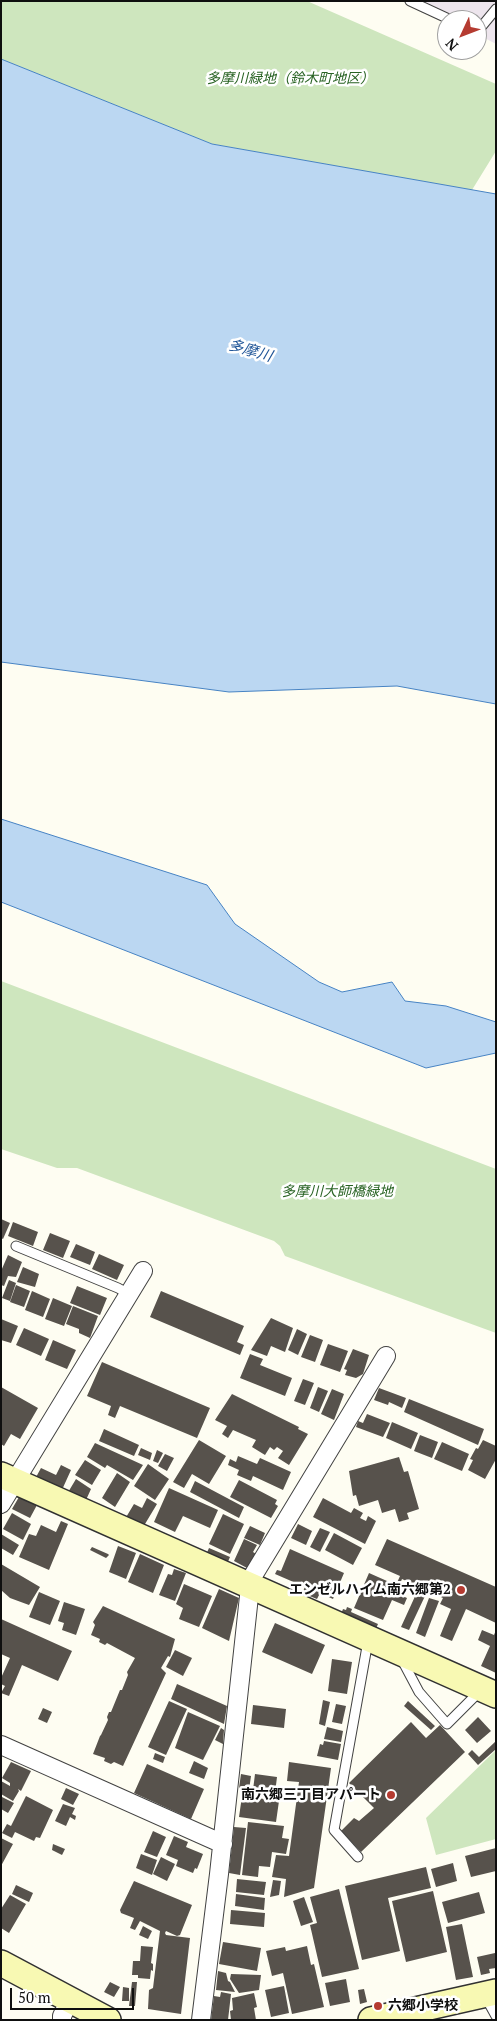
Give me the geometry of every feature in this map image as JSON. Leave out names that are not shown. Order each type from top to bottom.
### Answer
[{"type":"street","points":[[1,1504],[8,1478],[143,1272]]},
{"type":"street","points":[[201,2020],[223,1844],[250,1587],[257,1569],[386,1356]]},
{"type":"street","points":[[8,1478],[489,1692]]},
{"type":"street","points":[[1,1745],[223,1844]]},
{"type":"street","points":[[1,1963],[66,2010],[108,2020]]},
{"type":"street","points":[[371,2020],[492,2001]]},
{"type":"lane","points":[[410,1],[437,14]]},
{"type":"lane","points":[[487,20],[496,9]]},
{"type":"lane","points":[[16,1246],[129,1294]]},
{"type":"lane","points":[[358,1857],[334,1830],[369,1639]]},
{"type":"lane","points":[[398,1652],[419,1692],[447,1724],[489,1692]]},
{"type":"shaded area","points":[[405,1],[496,1],[496,44],[487,39],[487,10],[437,10],[437,15]]},
{"type":"green space","name":"多摩川緑地（鈴木町地区）","points":[[1,1],[307,1],[437,58],[437,60],[441,60],[496,84],[496,151],[472,190],[212,144],[1,59]]},
{"type":"green space","name":"多摩川大師橋緑地","points":[[1,981],[496,1169],[496,1333],[285,1256],[280,1246],[274,1241],[77,1168],[57,1168],[1,1149]]},
{"type":"green space","points":[[496,1750],[496,1839],[436,1855],[426,1818]]},
{"type":"water","name":"多摩川","points":[[1,59],[212,144],[496,194],[496,704],[397,686],[229,692],[1,662]]},
{"type":"water","points":[[1,819],[207,885],[235,924],[319,982],[342,992],[392,982],[405,1001],[446,1006],[496,1022],[496,1053],[426,1068],[1,902]]},
{"type":"building","points":[[1,1219],[10,1223],[3,1239],[1,1238]]},
{"type":"building","points":[[13,1222],[38,1232],[33,1246],[8,1236]]},
{"type":"building","points":[[50,1233],[70,1241],[63,1258],[43,1250]]},
{"type":"building","points":[[76,1244],[95,1252],[90,1265],[70,1257]]},
{"type":"building","points":[[99,1254],[124,1265],[117,1280],[92,1269]]},
{"type":"building","points":[[8,1255],[22,1262],[16,1277],[8,1276],[4,1286],[1,1285],[1,1271]]},
{"type":"building","points":[[23,1267],[39,1274],[35,1287],[17,1282]]},
{"type":"building","points":[[9,1280],[16,1283],[10,1301],[2,1298]]},
{"type":"building","points":[[16,1285],[30,1291],[24,1307],[10,1302]]},
{"type":"building","points":[[77,1286],[107,1298],[100,1315],[70,1303]]},
{"type":"building","points":[[32,1291],[50,1299],[43,1317],[25,1310]]},
{"type":"building","points":[[161,1291],[244,1326],[237,1342],[244,1345],[240,1355],[150,1317]]},
{"type":"building","points":[[53,1298],[72,1306],[64,1326],[45,1319]]},
{"type":"building","points":[[73,1306],[98,1316],[90,1338],[79,1333],[79,1329],[66,1324]]},
{"type":"building","points":[[271,1318],[293,1328],[285,1352],[271,1346],[267,1356],[251,1350]]},
{"type":"building","points":[[1,1319],[18,1326],[11,1343],[1,1340]]},
{"type":"building","points":[[24,1328],[49,1339],[41,1356],[16,1345]]},
{"type":"building","points":[[297,1329],[307,1334],[298,1355],[288,1350]]},
{"type":"building","points":[[310,1335],[323,1340],[315,1362],[301,1357]]},
{"type":"building","points":[[53,1340],[76,1350],[67,1369],[45,1360]]},
{"type":"building","points":[[328,1344],[348,1351],[340,1372],[320,1365]]},
{"type":"building","points":[[353,1349],[369,1355],[363,1374],[356,1378],[345,1375],[347,1370],[344,1369]]},
{"type":"building","points":[[250,1354],[263,1359],[260,1365],[292,1378],[285,1396],[240,1378]]},
{"type":"building","points":[[102,1362],[210,1408],[197,1438],[120,1406],[115,1418],[108,1415],[111,1406],[87,1396]]},
{"type":"building","points":[[303,1379],[314,1383],[305,1405],[294,1401]]},
{"type":"building","points":[[1,1387],[38,1408],[20,1439],[11,1434],[4,1446],[1,1444]]},
{"type":"building","points":[[318,1387],[328,1391],[319,1412],[310,1408]]},
{"type":"building","points":[[379,1388],[406,1398],[402,1408],[389,1402],[388,1405],[374,1400]]},
{"type":"building","points":[[332,1389],[344,1394],[334,1420],[321,1414]]},
{"type":"building","points":[[232,1394],[299,1427],[298,1429],[308,1434],[289,1465],[278,1458],[283,1451],[277,1447],[274,1450],[270,1447],[265,1455],[252,1447],[256,1440],[233,1430],[228,1438],[222,1434],[227,1426],[215,1420]]},
{"type":"building","points":[[409,1399],[484,1429],[478,1445],[404,1412]]},
{"type":"building","points":[[367,1414],[390,1423],[383,1437],[356,1427],[358,1421],[363,1423]]},
{"type":"building","points":[[392,1422],[418,1433],[411,1449],[386,1438]]},
{"type":"building","points":[[104,1429],[139,1445],[134,1456],[99,1441]]},
{"type":"building","points":[[420,1435],[438,1442],[432,1458],[414,1451]]},
{"type":"building","points":[[199,1440],[226,1456],[209,1484],[192,1474],[184,1488],[173,1482]]},
{"type":"building","points":[[483,1440],[496,1446],[496,1459],[485,1479],[468,1470],[473,1460],[470,1459]]},
{"type":"building","points":[[442,1442],[469,1454],[462,1471],[434,1459]]},
{"type":"building","points":[[95,1443],[143,1465],[133,1480],[107,1465],[105,1468],[87,1457]]},
{"type":"building","points":[[141,1448],[152,1453],[150,1460],[138,1455]]},
{"type":"building","points":[[157,1450],[163,1453],[158,1463],[153,1461]]},
{"type":"building","points":[[165,1454],[174,1458],[167,1471],[158,1466]]},
{"type":"building","points":[[238,1456],[257,1464],[260,1458],[291,1472],[283,1490],[253,1476],[251,1481],[237,1475],[239,1470],[228,1465],[230,1459],[236,1462]]},
{"type":"building","points":[[399,1457],[404,1472],[408,1471],[419,1509],[407,1513],[409,1519],[399,1522],[395,1509],[382,1513],[378,1500],[359,1506],[356,1495],[353,1496],[349,1471]]},
{"type":"building","points":[[85,1460],[101,1470],[92,1485],[75,1475]]},
{"type":"building","points":[[148,1464],[169,1479],[155,1500],[134,1486]]},
{"type":"building","points":[[61,1465],[71,1470],[61,1492],[35,1479],[41,1468],[56,1475]]},
{"type":"building","points":[[117,1473],[130,1482],[115,1507],[102,1498]]},
{"type":"building","points":[[76,1479],[91,1489],[86,1500],[67,1494]]},
{"type":"building","points":[[239,1480],[277,1500],[275,1504],[278,1506],[271,1518],[230,1497]]},
{"type":"building","points":[[195,1481],[244,1507],[239,1518],[190,1492]]},
{"type":"building","points":[[169,1488],[218,1510],[210,1528],[183,1516],[175,1532],[154,1522]]},
{"type":"building","points":[[19,1497],[37,1505],[30,1518],[12,1509]]},
{"type":"building","points":[[147,1498],[157,1504],[142,1529],[125,1519],[134,1504],[142,1508]]},
{"type":"building","points":[[323,1498],[351,1513],[354,1508],[363,1513],[360,1518],[366,1521],[368,1516],[376,1521],[365,1544],[313,1517]]},
{"type":"building","points":[[12,1513],[31,1524],[23,1540],[3,1529]]},
{"type":"building","points":[[223,1514],[244,1524],[230,1554],[209,1544]]},
{"type":"building","points":[[61,1521],[68,1524],[49,1570],[19,1557],[29,1534],[36,1536],[41,1525],[56,1532]]},
{"type":"building","points":[[298,1524],[312,1531],[306,1545],[291,1538]]},
{"type":"building","points":[[250,1526],[265,1533],[260,1545],[244,1538]]},
{"type":"building","points":[[320,1528],[330,1532],[320,1552],[310,1547]]},
{"type":"building","points":[[334,1533],[362,1548],[353,1565],[325,1550]]},
{"type":"building","points":[[1,1534],[19,1545],[13,1555],[1,1548]]},
{"type":"building","points":[[244,1539],[257,1545],[253,1552],[256,1554],[247,1568],[234,1561]]},
{"type":"building","name":"エンゼルハイム南六郷第2","points":[[387,1539],[496,1587],[496,1623],[466,1609],[452,1641],[440,1636],[451,1609],[440,1604],[443,1598],[402,1579],[396,1593],[407,1598],[404,1605],[392,1600],[383,1620],[354,1608],[369,1573],[396,1585],[400,1576],[375,1565]]},
{"type":"building","points":[[118,1546],[136,1553],[126,1579],[109,1572]]},
{"type":"building","points":[[92,1547],[109,1555],[106,1558],[90,1550]]},
{"type":"building","points":[[209,1548],[230,1557],[226,1566],[205,1557]]},
{"type":"building","points":[[290,1549],[344,1573],[333,1599],[320,1593],[317,1599],[302,1593],[305,1587],[275,1574],[277,1570],[281,1571]]},
{"type":"building","points":[[140,1554],[164,1565],[153,1593],[128,1582]]},
{"type":"building","points":[[1,1564],[40,1587],[29,1605],[10,1598],[1,1590]]},
{"type":"building","points":[[174,1569],[186,1573],[175,1601],[159,1595],[168,1574],[172,1575]]},
{"type":"building","points":[[184,1584],[212,1596],[199,1627],[179,1619],[183,1608],[176,1604]]},
{"type":"building","points":[[219,1589],[239,1598],[229,1641],[202,1628]]},
{"type":"building","points":[[39,1592],[60,1601],[50,1625],[29,1617]]},
{"type":"building","points":[[417,1592],[425,1596],[409,1630],[401,1627]]},
{"type":"building","points":[[429,1598],[439,1601],[425,1637],[416,1633]]},
{"type":"building","points":[[64,1602],[85,1609],[76,1635],[62,1630],[64,1623],[58,1621]]},
{"type":"building","points":[[103,1606],[175,1639],[170,1657],[168,1656],[161,1668],[166,1673],[123,1766],[114,1762],[111,1764],[104,1761],[105,1758],[93,1754],[108,1720],[109,1712],[111,1712],[120,1690],[122,1690],[128,1675],[127,1672],[135,1658],[107,1643],[105,1645],[99,1642],[100,1639],[91,1635],[95,1625],[93,1622]]},
{"type":"building","points":[[347,1607],[352,1609],[351,1612],[378,1624],[374,1633],[340,1617],[343,1609],[346,1610]]},
{"type":"building","points":[[1,1619],[72,1651],[58,1681],[22,1665],[9,1696],[1,1693],[5,1686],[1,1684],[1,1678],[10,1658],[1,1654]]},
{"type":"building","points":[[275,1623],[325,1645],[312,1674],[262,1652]]},
{"type":"building","points":[[482,1630],[494,1635],[496,1630],[496,1673],[481,1666],[490,1646],[478,1640]]},
{"type":"building","points":[[175,1650],[192,1658],[183,1676],[166,1667]]},
{"type":"building","points":[[332,1659],[352,1662],[347,1694],[328,1691]]},
{"type":"building","points":[[177,1684],[227,1706],[224,1724],[171,1699]]},
{"type":"building","points":[[323,1700],[330,1702],[325,1726],[319,1724]]},
{"type":"building","points":[[169,1701],[187,1709],[166,1755],[148,1747]]},
{"type":"building","points":[[408,1701],[435,1726],[431,1730],[404,1706]]},
{"type":"building","points":[[336,1704],[346,1706],[342,1724],[332,1722]]},
{"type":"building","points":[[253,1705],[286,1709],[284,1728],[251,1724]]},
{"type":"building","points":[[43,1708],[52,1712],[47,1723],[38,1719]]},
{"type":"building","points":[[188,1712],[220,1726],[203,1760],[175,1748]]},
{"type":"building","points":[[478,1717],[491,1731],[477,1743],[465,1730]]},
{"type":"building","name":"南六郷三丁目アパート","points":[[411,1722],[426,1738],[440,1725],[465,1752],[361,1852],[341,1831],[354,1818],[359,1821],[374,1808],[349,1783]]},
{"type":"building","points":[[327,1727],[343,1731],[341,1742],[324,1739]]},
{"type":"building","points":[[221,1728],[224,1730],[223,1744],[215,1740]]},
{"type":"building","points":[[324,1741],[341,1744],[338,1760],[317,1756],[320,1744],[323,1745]]},
{"type":"building","points":[[496,1741],[496,1749],[478,1765],[468,1754],[472,1750],[479,1757]]},
{"type":"building","points":[[155,1753],[165,1757],[163,1763],[153,1759]]},
{"type":"building","points":[[194,1761],[208,1768],[204,1779],[189,1773]]},
{"type":"building","points":[[11,1762],[31,1771],[21,1791],[18,1789],[19,1791],[13,1801],[1,1794],[1,1781],[10,1786],[10,1783],[2,1778]]},
{"type":"building","points":[[289,1762],[331,1768],[314,1888],[284,1897],[286,1879],[272,1877],[276,1855],[289,1856],[299,1782],[287,1781]]},
{"type":"building","points":[[147,1764],[204,1789],[191,1819],[134,1793]]},
{"type":"building","points":[[241,1774],[251,1776],[249,1790],[239,1788]]},
{"type":"building","points":[[255,1774],[277,1777],[275,1793],[253,1790]]},
{"type":"building","points":[[66,1788],[79,1794],[73,1805],[61,1799]]},
{"type":"building","points":[[26,1796],[53,1810],[40,1838],[36,1837],[34,1841],[15,1832],[12,1838],[2,1833],[7,1824],[11,1826]]},
{"type":"building","points":[[242,1796],[279,1801],[276,1822],[239,1817]]},
{"type":"building","points":[[2,1797],[14,1803],[8,1813],[1,1809]]},
{"type":"building","points":[[63,1804],[75,1808],[72,1814],[76,1816],[75,1820],[70,1817],[66,1826],[55,1821]]},
{"type":"building","points":[[248,1822],[284,1826],[282,1838],[289,1839],[286,1854],[272,1852],[270,1867],[259,1866],[258,1877],[242,1875]]},
{"type":"building","points":[[234,1827],[246,1828],[240,1875],[229,1873]]},
{"type":"building","points":[[153,1831],[166,1837],[157,1857],[144,1852]]},
{"type":"building","points":[[174,1836],[188,1842],[186,1847],[203,1854],[197,1869],[195,1868],[193,1873],[176,1866],[178,1860],[166,1855]]},
{"type":"building","points":[[1,1838],[13,1844],[1,1866]]},
{"type":"building","points":[[53,1844],[65,1849],[62,1855],[52,1850]]},
{"type":"building","points":[[496,1848],[496,1871],[471,1877],[465,1856]]},
{"type":"building","points":[[141,1854],[157,1860],[152,1875],[136,1868]]},
{"type":"building","points":[[161,1857],[175,1864],[167,1881],[153,1874]]},
{"type":"building","points":[[453,1863],[457,1881],[436,1887],[431,1869]]},
{"type":"building","points":[[426,1867],[431,1888],[388,1898],[400,1951],[362,1960],[345,1886]]},
{"type":"building","points":[[237,1879],[266,1882],[264,1895],[236,1892]]},
{"type":"building","points":[[273,1880],[281,1881],[279,1895],[270,1897]]},
{"type":"building","points":[[134,1881],[192,1905],[180,1935],[177,1936],[166,1931],[165,1933],[166,1935],[190,1938],[181,2014],[148,2009],[149,1990],[153,1988],[160,1931],[140,1921],[135,1930],[130,1928],[134,1918],[121,1913],[120,1910]]},
{"type":"building","points":[[16,1885],[33,1893],[29,1902],[12,1894]]},
{"type":"building","points":[[339,1889],[359,1969],[322,1977],[310,1925],[317,1923],[310,1897]]},
{"type":"building","points":[[433,1891],[447,1952],[406,1962],[392,1901]]},
{"type":"building","points":[[479,1892],[485,1913],[448,1923],[442,1902]]},
{"type":"building","points":[[236,1894],[265,1898],[264,1910],[235,1906]]},
{"type":"building","points":[[10,1895],[26,1904],[9,1933],[1,1928],[1,1909]]},
{"type":"building","points":[[304,1897],[313,1922],[301,1926],[293,1901]]},
{"type":"building","points":[[231,1910],[265,1913],[264,1927],[230,1924]]},
{"type":"building","points":[[462,1924],[473,1977],[456,1980],[446,1927]]},
{"type":"building","points":[[143,1926],[152,1931],[148,1939],[139,1935]]},
{"type":"building","points":[[223,1942],[261,1948],[257,1971],[219,1964]]},
{"type":"building","points":[[141,1946],[153,1947],[151,1963],[153,1964],[153,1971],[151,1970],[150,1979],[138,1978],[138,1975],[132,1975],[133,1961],[140,1961]]},
{"type":"building","points":[[307,1946],[311,1965],[314,1964],[324,2007],[292,2014],[283,1973],[272,1976],[266,1951],[285,1947],[286,1951]]},
{"type":"building","points":[[495,1953],[496,1968],[489,1969],[490,1973],[481,1975],[477,1957]]},
{"type":"building","points":[[218,1971],[226,1973],[228,1981],[235,1992],[216,1990]]},
{"type":"building","points":[[231,1974],[261,1975],[259,1990],[239,1993],[230,1979]]},
{"type":"building","points":[[346,1979],[350,2002],[330,2006],[325,1983]]},
{"type":"building","points":[[110,1982],[120,1987],[114,1997],[104,1992]]},
{"type":"building","points":[[132,1982],[137,1982],[135,2006],[129,2006]]},
{"type":"building","points":[[284,1986],[289,2013],[271,2017],[265,1990]]},
{"type":"building","points":[[123,1987],[129,1988],[129,2001],[122,2001]]},
{"type":"building","points":[[364,1989],[367,2002],[360,2004],[358,1990]]},
{"type":"building","points":[[221,1992],[231,1994],[228,2020],[211,2020],[214,1996],[220,1997]]},
{"type":"building","points":[[254,1993],[257,2007],[254,2008],[256,2020],[231,2020],[230,2011],[233,2010],[232,1998]]},
{"type":"place","name":"エンゼルハイム南六郷第2","points":[[461,1590]]},
{"type":"place","name":"南六郷三丁目アパート","points":[[391,1795]]},
{"type":"place","name":"六郷小学校","points":[[378,2006]]}]
